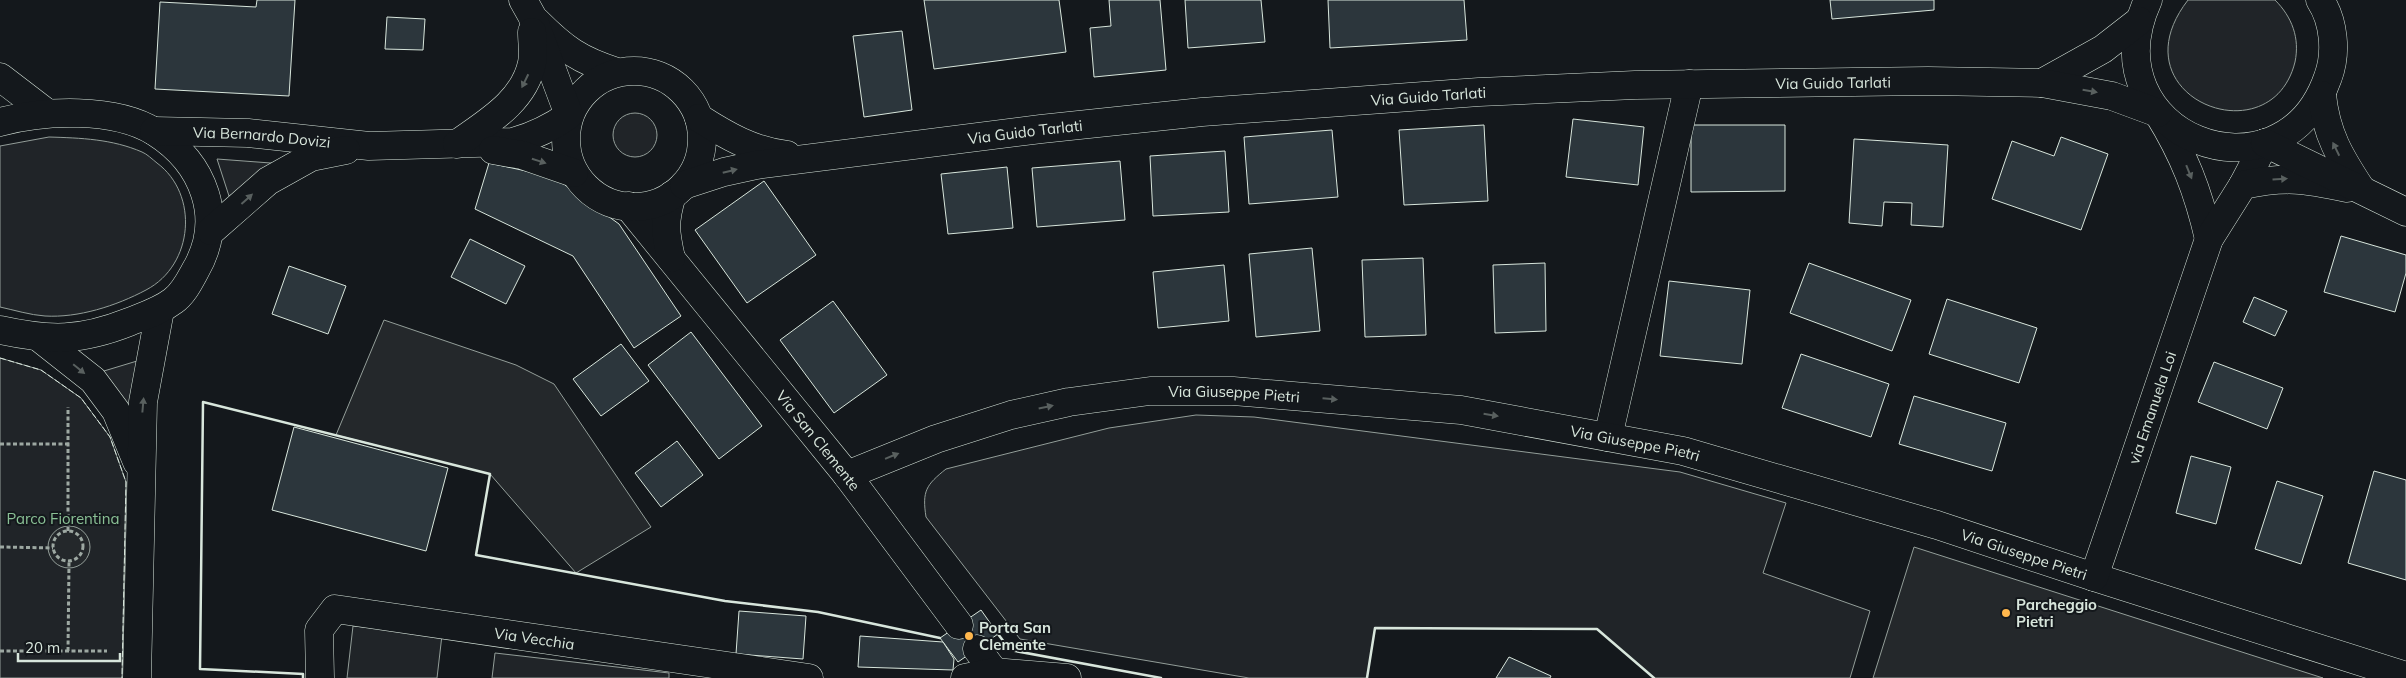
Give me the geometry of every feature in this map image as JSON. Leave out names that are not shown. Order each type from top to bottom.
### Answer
[{"type":"main road","points":[[2158,113],[2180,133],[2207,144],[2236,148],[2265,143],[2288,132],[2308,115],[2322,95],[2332,66],[2333,36],[2320,0]]},
{"type":"main road","points":[[528,8],[567,50],[586,62],[617,72]]},
{"type":"main road","points":[[528,8],[569,115]]},
{"type":"main road","points":[[457,144],[502,111],[516,97],[525,81],[532,63],[528,8]]},
{"type":"main road","points":[[2042,83],[2104,49],[2143,10]]},
{"type":"main road","points":[[2143,10],[2134,53],[2141,85],[2189,170],[2201,204],[2209,239]]},
{"type":"main road","points":[[672,262],[665,233],[665,217],[678,190],[694,172],[700,157],[702,137],[699,118],[690,99],[676,84],[658,74],[637,70],[617,72],[597,81],[580,96],[569,115],[565,134],[567,154],[574,173],[586,187],[602,199],[615,204],[642,207],[654,203],[678,190]]},
{"type":"main road","points":[[0,77],[47,113]]},
{"type":"main road","name":"Via Guido Tarlati","points":[[678,190],[746,167],[1031,130],[1202,112],[1479,92],[1689,84],[2042,83],[2112,96],[2158,113]]},
{"type":"main road","points":[[1608,436],[1689,84]]},
{"type":"main road","points":[[2322,95],[2331,138],[2338,153],[2362,191]]},
{"type":"main road","name":"Via Bernardo Dovizi","points":[[0,122],[47,113],[101,116],[128,121],[154,131],[182,152],[194,169],[202,186],[211,231],[203,257],[186,287],[175,300],[160,310],[98,333],[80,337],[41,339],[0,330]]},
{"type":"main road","name":"Via Bernardo Dovizi","points":[[154,131],[248,133],[369,146],[513,142],[542,132],[569,115]]},
{"type":"main road","name":"Via Guido Tarlati","points":[[699,118],[737,141],[753,147],[781,154],[818,158]]},
{"type":"main road","points":[[2265,143],[2406,212]]},
{"type":"main road","name":"via Emanuela Loi","points":[[2094,577],[2209,239],[2243,185],[2265,143]]},
{"type":"main road","name":"Via Bernardo Dovizi","points":[[457,144],[522,155],[574,173]]},
{"type":"main road","name":"Via Bernardo Dovizi","points":[[211,231],[268,180],[310,157],[369,146]]},
{"type":"main road","points":[[2243,185],[2294,178],[2362,191]]},
{"type":"main road","name":"Via San Clemente","points":[[628,206],[847,476],[959,625]]},
{"type":"main road","name":"Via Bernardo Dovizi","points":[[137,665],[143,402],[160,310]]},
{"type":"main road","name":"Via Bernardo Dovizi","points":[[41,339],[93,380],[116,411],[141,471]]},
{"type":"main road","name":"Via Giuseppe Pietri","points":[[847,476],[936,439],[1011,415],[1070,402],[1166,390],[1232,391],[1452,409],[1683,451],[1938,525],[2094,577],[2406,676]]},
{"type":"main road","name":"Via Vecchia","points":[[320,678],[319,630],[335,609],[809,678]]},
{"type":"main road","points":[[977,649],[997,675]]},
{"type":"main road","points":[[965,678],[997,675],[1067,678]]},
{"type":"path","points":[[68,407],[68,531]]},
{"type":"path","points":[[0,444],[69,444]]},
{"type":"path","points":[[68,531],[78,534],[82,538],[84,549],[79,558],[69,562],[58,558],[53,548],[58,534],[68,531]]},
{"type":"path","points":[[0,548],[53,548]]},
{"type":"path","points":[[68,651],[69,562]]},
{"type":"path","points":[[0,650],[68,651],[137,665]]},
{"type":"green space","points":[[2188,0],[2275,0],[2290,21],[2296,45],[2295,62],[2280,91],[2258,107],[2231,111],[2204,104],[2183,88],[2170,64],[2170,34]]},
{"type":"green space","points":[[635,113],[647,117],[653,123],[657,135],[653,147],[647,153],[635,157],[623,153],[617,147],[613,135],[617,123],[623,117]]},
{"type":"green space","points":[[49,137],[96,140],[119,144],[148,155],[171,176],[180,192],[185,210],[185,229],[182,247],[174,264],[162,279],[134,296],[110,306],[84,313],[45,316],[0,307],[0,146]]},
{"type":"green space","points":[[217,159],[284,164],[229,196]]},
{"type":"green space","name":"Parco Fiorentina","points":[[0,358],[41,370],[81,398],[110,437],[126,482],[122,678],[0,678]]},
{"type":"green space","points":[[137,361],[135,434],[94,374]]},
{"type":"green space","points":[[1196,415],[1254,417],[1680,472],[1786,503],[1763,573],[1870,611],[1850,678],[1654,678],[1597,629],[1375,628],[1367,678],[1249,678],[1020,639],[926,517],[925,495],[927,489],[946,469],[1109,428]]},
{"type":"green space","points":[[353,626],[442,635],[437,678],[347,678]]},
{"type":"green space","points":[[495,653],[669,673],[669,678],[492,678]]},
{"type":"shaded area","points":[[384,320],[516,365],[554,384],[651,527],[576,573],[490,474],[336,435]]},
{"type":"shaded area","points":[[69,526],[84,532],[90,547],[84,562],[69,568],[54,562],[48,547],[54,532]]},
{"type":"shaded area","name":"Parcheggio Pietri","points":[[1914,547],[2323,678],[1873,678]]},
{"type":"building","points":[[257,0],[295,0],[289,96],[155,89],[160,2],[256,7]]},
{"type":"building","points":[[924,0],[1059,0],[1066,52],[934,69]]},
{"type":"building","points":[[1109,0],[1160,0],[1166,70],[1094,77],[1090,28],[1111,26]]},
{"type":"building","points":[[1185,0],[1261,0],[1265,42],[1188,48]]},
{"type":"building","points":[[1328,0],[1464,0],[1467,40],[1330,48]]},
{"type":"building","points":[[1830,0],[1934,0],[1934,10],[1832,19]]},
{"type":"building","points":[[387,17],[425,19],[423,50],[385,49]]},
{"type":"building","points":[[902,31],[912,110],[864,117],[853,36]]},
{"type":"building","points":[[1573,119],[1644,127],[1638,185],[1566,177]]},
{"type":"building","points":[[1484,125],[1488,201],[1404,205],[1399,130]]},
{"type":"building","points":[[1691,125],[1785,125],[1785,191],[1691,192]]},
{"type":"building","points":[[1332,130],[1338,197],[1249,204],[1244,137]]},
{"type":"building","points":[[2061,137],[2108,154],[2081,230],[1992,199],[2012,141],[2054,156]]},
{"type":"building","points":[[1854,139],[1948,145],[1943,227],[1911,225],[1912,203],[1884,202],[1882,226],[1849,223]]},
{"type":"building","points":[[1225,151],[1229,212],[1153,216],[1150,156]]},
{"type":"building","points":[[1120,161],[1125,220],[1037,227],[1032,168]]},
{"type":"building","points":[[489,163],[554,177],[619,224],[681,316],[634,348],[573,256],[475,209]]},
{"type":"building","points":[[1007,167],[1013,228],[948,234],[941,174]]},
{"type":"building","points":[[764,181],[816,255],[747,303],[695,230]]},
{"type":"building","points":[[2341,236],[2406,255],[2406,273],[2395,312],[2324,292]]},
{"type":"building","points":[[470,239],[525,266],[506,304],[451,277]]},
{"type":"building","points":[[1312,248],[1320,331],[1256,337],[1249,254]]},
{"type":"building","points":[[1423,258],[1426,335],[1365,337],[1362,260]]},
{"type":"building","points":[[1545,263],[1546,331],[1495,333],[1493,265]]},
{"type":"building","points":[[1809,263],[1911,300],[1892,351],[1790,313]]},
{"type":"building","points":[[1224,265],[1229,321],[1158,328],[1153,272]]},
{"type":"building","points":[[289,266],[346,286],[328,334],[272,314]]},
{"type":"building","points":[[1669,281],[1750,290],[1742,364],[1660,356]]},
{"type":"building","points":[[2254,297],[2287,311],[2275,336],[2243,322]]},
{"type":"building","points":[[1947,299],[2037,328],[2019,383],[1929,354]]},
{"type":"building","points":[[833,301],[887,375],[834,413],[780,340]]},
{"type":"building","points":[[691,332],[762,426],[719,459],[648,365]]},
{"type":"building","points":[[621,344],[649,381],[601,416],[573,379]]},
{"type":"building","points":[[1801,354],[1889,384],[1871,437],[1782,408]]},
{"type":"building","points":[[2214,362],[2283,388],[2267,429],[2198,402]]},
{"type":"building","points":[[1914,396],[2006,423],[1992,471],[1899,444]]},
{"type":"building","points":[[294,427],[448,468],[426,551],[272,510]]},
{"type":"building","points":[[677,441],[703,475],[661,507],[635,473]]},
{"type":"building","points":[[2191,456],[2231,467],[2216,524],[2176,513]]},
{"type":"building","points":[[2374,471],[2406,480],[2406,580],[2348,563]]},
{"type":"building","points":[[2277,481],[2323,496],[2301,564],[2255,549]]},
{"type":"building","name":"Porta San Clemente","points":[[981,610],[998,634],[958,662],[940,638]]},
{"type":"building","points":[[739,611],[806,616],[803,659],[736,654]]},
{"type":"building","points":[[860,636],[943,642],[954,659],[953,670],[858,667]]},
{"type":"building","points":[[1509,657],[1551,676],[1550,678],[1496,678]]},
{"type":"fence","points":[[0,358],[41,370],[81,398],[110,437],[126,482],[122,678]]},
{"type":"wall","points":[[303,678],[303,674],[200,669],[203,402],[490,474],[476,555],[725,601],[818,612],[940,638]]},
{"type":"wall","points":[[1367,678],[1375,628],[1597,629],[1654,678]]},
{"type":"wall","points":[[998,634],[1010,650],[1161,678]]},
{"type":"place","name":"Parcheggio Pietri","points":[[2006,613]]},
{"type":"place","name":"Porta San Clemente","points":[[969,636]]}]
